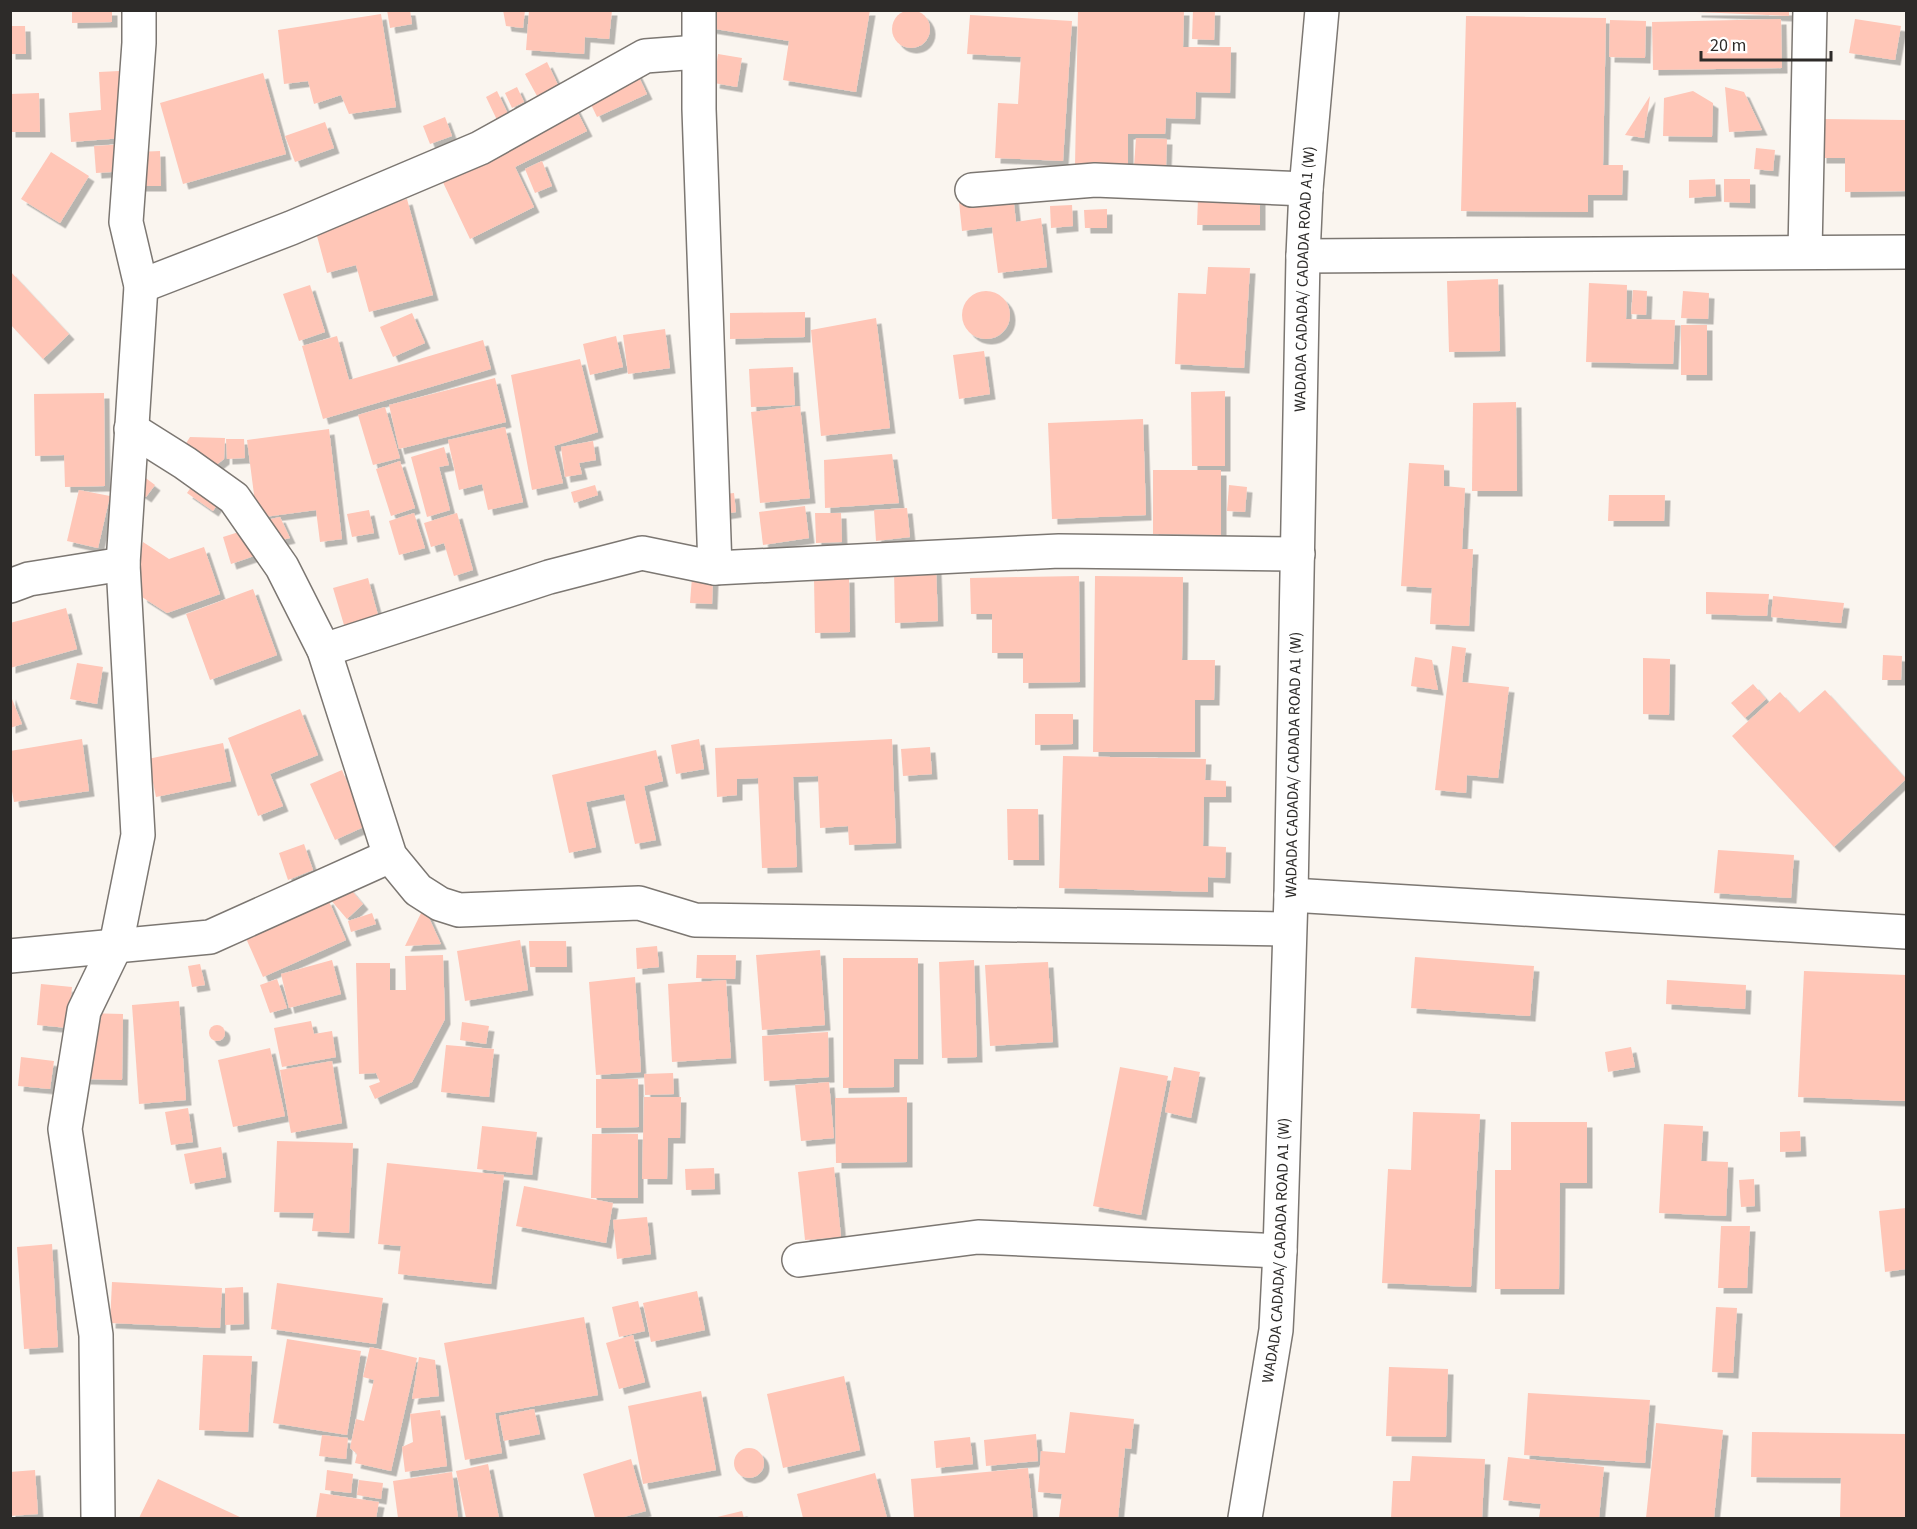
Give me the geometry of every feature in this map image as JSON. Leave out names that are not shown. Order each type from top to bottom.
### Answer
[{"type":"street","points":[[98,1518],[96,1335],[65,1129],[84,1011],[116,945],[138,835],[123,564],[141,285],[126,222],[139,43],[139,10]]},
{"type":"street","points":[[699,10],[698,52],[715,568]]},
{"type":"street","name":"WADADA CADADA/ CADADA ROAD A1 (W)","points":[[1245,1518],[1276,1330],[1291,895],[1303,256],[1306,189],[1322,10]]},
{"type":"street","points":[[1805,252],[1810,10]]},
{"type":"street","points":[[141,285],[291,228],[480,148],[645,56],[698,52]]},
{"type":"street","points":[[972,190],[1095,180],[1306,189]]},
{"type":"street","points":[[1303,256],[1906,252]]},
{"type":"street","points":[[131,429],[185,463],[234,498],[282,567],[324,650],[390,856],[418,890],[440,904],[459,910],[639,903],[695,920],[1289,929]]},
{"type":"street","points":[[324,650],[549,577],[642,553],[715,568],[1059,550],[1298,554]]},
{"type":"street","points":[[10,586],[29,579],[123,564]]},
{"type":"street","points":[[10,956],[210,937],[390,856]]},
{"type":"street","points":[[1291,895],[1906,932]]},
{"type":"street","points":[[799,1260],[978,1237],[1280,1251]]},
{"type":"building","points":[[72,10],[112,10],[112,22],[72,23]]},
{"type":"building","points":[[387,10],[410,10],[412,24],[390,28]]},
{"type":"building","points":[[503,10],[525,10],[523,28],[506,26]]},
{"type":"building","points":[[529,10],[612,10],[609,39],[585,37],[584,54],[526,50]]},
{"type":"building","points":[[712,10],[870,10],[856,92],[783,80],[789,41],[709,28]]},
{"type":"building","points":[[911,10],[925,15],[930,29],[925,43],[911,48],[897,43],[892,29],[897,15]]},
{"type":"building","points":[[1078,10],[1184,10],[1183,47],[1231,47],[1230,93],[1196,92],[1195,119],[1166,118],[1165,134],[1128,134],[1128,166],[1075,166]]},
{"type":"building","points":[[1193,10],[1215,10],[1214,40],[1192,39]]},
{"type":"building","points":[[1696,10],[1789,10],[1789,16],[1696,12]]},
{"type":"building","points":[[381,14],[396,107],[349,114],[341,95],[314,104],[308,81],[284,84],[278,30]]},
{"type":"building","points":[[970,15],[1072,21],[1063,161],[995,158],[998,103],[1018,104],[1021,57],[967,54]]},
{"type":"building","points":[[1466,16],[1606,18],[1603,165],[1623,165],[1622,195],[1588,195],[1588,212],[1461,211]]},
{"type":"building","points":[[1781,19],[1782,68],[1653,70],[1652,22]]},
{"type":"building","points":[[1855,19],[1901,26],[1895,60],[1849,53]]},
{"type":"building","points":[[1610,20],[1646,21],[1645,58],[1609,57]]},
{"type":"building","points":[[10,26],[25,26],[26,54],[10,54]]},
{"type":"building","points":[[718,54],[742,58],[737,87],[714,83]]},
{"type":"building","points":[[547,62],[558,85],[537,96],[525,74]]},
{"type":"building","points":[[119,71],[123,138],[71,142],[69,113],[101,110],[99,72]]},
{"type":"building","points":[[636,71],[647,94],[597,117],[586,94]]},
{"type":"building","points":[[263,73],[286,154],[183,184],[160,103]]},
{"type":"building","points":[[517,87],[524,102],[512,108],[505,93]]},
{"type":"building","points":[[1725,87],[1744,92],[1762,130],[1729,132]]},
{"type":"building","points":[[497,91],[508,114],[497,120],[486,97]]},
{"type":"building","points":[[1693,91],[1713,103],[1712,137],[1663,136],[1664,98]]},
{"type":"building","points":[[39,93],[40,132],[10,132],[10,94]]},
{"type":"building","points":[[1650,96],[1644,138],[1625,135]]},
{"type":"building","points":[[574,105],[587,131],[515,167],[534,207],[470,239],[438,172]]},
{"type":"building","points":[[445,117],[452,136],[430,144],[423,126]]},
{"type":"building","points":[[1821,119],[1906,120],[1906,191],[1845,192],[1845,158],[1821,158]]},
{"type":"building","points":[[325,122],[334,148],[295,162],[285,136]]},
{"type":"building","points":[[1136,138],[1167,139],[1166,166],[1134,166]]},
{"type":"building","points":[[125,144],[127,171],[96,173],[94,146]]},
{"type":"building","points":[[1756,148],[1775,150],[1773,171],[1754,169]]},
{"type":"building","points":[[160,151],[161,186],[137,186],[137,152]]},
{"type":"building","points":[[51,152],[89,176],[60,223],[21,199]]},
{"type":"building","points":[[542,161],[552,186],[535,193],[525,169]]},
{"type":"building","points":[[1715,179],[1716,196],[1689,198],[1689,180]]},
{"type":"building","points":[[1724,179],[1750,179],[1750,203],[1724,202]]},
{"type":"building","points":[[1013,195],[1016,222],[1041,218],[1047,267],[998,273],[992,227],[962,231],[959,202]]},
{"type":"building","points":[[1198,198],[1260,198],[1260,225],[1197,225]]},
{"type":"building","points":[[407,199],[433,295],[369,312],[356,265],[327,273],[314,225]]},
{"type":"building","points":[[1072,205],[1073,226],[1051,228],[1050,206]]},
{"type":"building","points":[[1107,209],[1107,228],[1085,228],[1084,210]]},
{"type":"building","points":[[1208,267],[1250,268],[1244,368],[1175,364],[1178,293],[1206,294]]},
{"type":"building","points":[[10,271],[69,334],[43,359],[10,324]]},
{"type":"building","points":[[1498,279],[1500,351],[1449,352],[1447,281]]},
{"type":"building","points":[[1589,283],[1627,285],[1626,319],[1675,320],[1673,364],[1586,362]]},
{"type":"building","points":[[310,285],[325,332],[299,341],[283,294]]},
{"type":"building","points":[[1633,290],[1647,291],[1646,315],[1631,314]]},
{"type":"building","points":[[981,291],[991,291],[1006,301],[1010,315],[1009,324],[1000,335],[991,339],[981,339],[966,329],[962,320],[962,310],[972,295]]},
{"type":"building","points":[[1683,291],[1709,293],[1708,319],[1681,318]]},
{"type":"building","points":[[805,312],[805,337],[730,339],[730,313]]},
{"type":"building","points":[[412,313],[425,343],[393,357],[380,327]]},
{"type":"building","points":[[876,318],[890,428],[821,436],[811,330]]},
{"type":"building","points":[[1681,325],[1707,325],[1707,375],[1681,375]]},
{"type":"building","points":[[665,329],[670,368],[628,374],[623,335]]},
{"type":"building","points":[[337,336],[349,380],[483,340],[491,369],[323,419],[302,346]]},
{"type":"building","points":[[616,336],[623,367],[590,375],[583,344]]},
{"type":"building","points":[[984,351],[990,394],[959,399],[953,355]]},
{"type":"building","points":[[580,359],[598,432],[554,446],[563,483],[532,490],[511,375]]},
{"type":"building","points":[[793,367],[795,405],[751,407],[749,369]]},
{"type":"building","points":[[495,378],[506,422],[399,449],[389,405]]},
{"type":"building","points":[[1225,391],[1225,466],[1192,466],[1191,392]]},
{"type":"building","points":[[104,393],[105,486],[65,487],[64,455],[35,456],[34,394]]},
{"type":"building","points":[[1516,402],[1517,491],[1472,491],[1473,403]]},
{"type":"building","points":[[800,406],[810,498],[760,503],[751,412]]},
{"type":"building","points":[[385,407],[400,458],[373,465],[358,415]]},
{"type":"building","points":[[1143,419],[1146,515],[1052,519],[1048,423]]},
{"type":"building","points":[[505,427],[523,502],[488,510],[482,484],[459,490],[448,440]]},
{"type":"building","points":[[329,429],[342,539],[320,542],[316,510],[257,518],[247,440]]},
{"type":"building","points":[[190,437],[225,438],[224,459],[215,466],[185,445]]},
{"type":"building","points":[[226,439],[244,439],[245,458],[227,459]]},
{"type":"building","points":[[593,441],[596,460],[579,463],[582,474],[565,477],[561,447]]},
{"type":"building","points":[[444,447],[449,465],[439,467],[450,510],[427,517],[411,457]]},
{"type":"building","points":[[892,454],[899,503],[825,508],[824,460]]},
{"type":"building","points":[[400,461],[415,508],[391,516],[376,469]]},
{"type":"building","points":[[1409,463],[1444,465],[1444,486],[1465,488],[1462,549],[1473,549],[1469,626],[1430,624],[1432,588],[1401,586]]},
{"type":"building","points":[[1153,470],[1221,470],[1221,535],[1153,534]]},
{"type":"building","points":[[139,473],[155,485],[146,497],[129,486]]},
{"type":"building","points":[[196,480],[221,499],[213,511],[187,493]]},
{"type":"building","points":[[595,485],[598,495],[574,503],[571,492]]},
{"type":"building","points":[[1229,485],[1247,487],[1245,512],[1227,511]]},
{"type":"building","points":[[79,490],[110,496],[98,548],[67,541]]},
{"type":"building","points":[[734,493],[736,512],[718,515],[715,495]]},
{"type":"building","points":[[1609,495],[1665,495],[1664,521],[1608,521]]},
{"type":"building","points":[[805,506],[809,538],[763,545],[759,512]]},
{"type":"building","points":[[907,508],[910,537],[876,541],[874,510]]},
{"type":"building","points":[[369,510],[374,533],[352,537],[347,514]]},
{"type":"building","points":[[414,513],[425,548],[399,555],[389,521]]},
{"type":"building","points":[[457,513],[473,570],[454,576],[444,543],[431,547],[424,523]]},
{"type":"building","points":[[815,513],[841,513],[842,542],[816,543]]},
{"type":"building","points":[[280,517],[290,538],[269,543],[257,522]]},
{"type":"building","points":[[245,530],[254,556],[231,564],[223,537]]},
{"type":"building","points":[[143,542],[169,559],[204,547],[220,594],[167,613],[142,597],[137,568]]},
{"type":"building","points":[[936,566],[938,621],[895,623],[894,568]]},
{"type":"building","points":[[1079,576],[1080,682],[1023,683],[1023,653],[992,653],[992,614],[971,614],[970,578]]},
{"type":"building","points":[[1095,576],[1183,577],[1182,660],[1215,660],[1214,700],[1195,700],[1195,752],[1093,752]]},
{"type":"building","points":[[692,577],[713,578],[712,604],[690,603]]},
{"type":"building","points":[[849,577],[850,632],[815,633],[814,578]]},
{"type":"building","points":[[368,578],[378,615],[344,625],[333,588]]},
{"type":"building","points":[[253,589],[277,655],[210,680],[186,614]]},
{"type":"building","points":[[1706,592],[1769,594],[1767,616],[1706,614]]},
{"type":"building","points":[[1773,596],[1844,603],[1841,623],[1771,617]]},
{"type":"building","points":[[66,608],[77,649],[10,668],[10,623]]},
{"type":"building","points":[[1452,646],[1466,648],[1462,682],[1509,687],[1498,778],[1467,775],[1466,793],[1435,790]]},
{"type":"building","points":[[1883,655],[1902,656],[1901,680],[1882,680]]},
{"type":"building","points":[[1415,657],[1432,660],[1438,690],[1411,686]]},
{"type":"building","points":[[1643,658],[1670,659],[1669,715],[1643,714]]},
{"type":"building","points":[[77,663],[103,667],[97,704],[70,699]]},
{"type":"building","points":[[1753,684],[1766,699],[1745,718],[1731,703]]},
{"type":"building","points":[[1825,690],[1906,779],[1834,847],[1732,736],[1780,692],[1799,713]]},
{"type":"building","points":[[10,694],[22,724],[10,728]]},
{"type":"building","points":[[300,709],[318,755],[270,774],[283,806],[258,816],[228,738]]},
{"type":"building","points":[[1035,714],[1073,714],[1073,744],[1035,745]]},
{"type":"building","points":[[82,739],[89,791],[14,802],[10,781],[10,751]]},
{"type":"building","points":[[699,739],[704,769],[676,774],[671,745]]},
{"type":"building","points":[[892,739],[896,843],[849,845],[848,826],[820,828],[818,776],[793,777],[797,867],[762,868],[758,778],[737,779],[737,795],[717,797],[715,748]]},
{"type":"building","points":[[223,743],[231,781],[156,797],[148,759]]},
{"type":"building","points":[[930,747],[932,774],[903,776],[901,749]]},
{"type":"building","points":[[656,750],[663,781],[644,786],[656,840],[635,844],[624,794],[586,802],[596,847],[569,853],[552,775]]},
{"type":"building","points":[[1063,756],[1206,759],[1205,780],[1226,781],[1226,797],[1204,797],[1203,846],[1226,847],[1225,878],[1208,877],[1208,892],[1059,888]]},
{"type":"building","points":[[342,770],[366,826],[335,840],[310,784]]},
{"type":"building","points":[[1007,809],[1038,809],[1039,860],[1008,860]]},
{"type":"building","points":[[304,844],[313,870],[288,880],[279,853]]},
{"type":"building","points":[[1718,850],[1794,855],[1791,898],[1714,893]]},
{"type":"building","points":[[346,884],[363,904],[347,919],[330,899]]},
{"type":"building","points":[[328,899],[346,940],[263,977],[245,936]]},
{"type":"building","points":[[424,907],[441,944],[405,946]]},
{"type":"building","points":[[372,913],[376,924],[351,932],[348,921]]},
{"type":"building","points":[[520,940],[528,990],[465,1001],[457,951]]},
{"type":"building","points":[[529,941],[566,941],[567,967],[530,967]]},
{"type":"building","points":[[657,946],[659,967],[637,969],[636,948]]},
{"type":"building","points":[[820,950],[825,1025],[762,1030],[756,955]]},
{"type":"building","points":[[443,955],[445,1019],[412,1082],[375,1099],[369,1086],[380,1082],[376,1073],[359,1074],[356,963],[390,963],[390,990],[406,990],[405,956]]},
{"type":"building","points":[[697,955],[736,955],[735,979],[696,978]]},
{"type":"building","points":[[1415,957],[1534,966],[1530,1016],[1411,1008]]},
{"type":"building","points":[[843,958],[918,958],[918,1059],[894,1059],[894,1087],[843,1088]]},
{"type":"building","points":[[332,960],[341,994],[289,1008],[281,974]]},
{"type":"building","points":[[974,960],[977,1057],[942,1058],[939,962]]},
{"type":"building","points":[[1048,962],[1053,1042],[990,1046],[985,965]]},
{"type":"building","points":[[200,964],[205,985],[192,987],[188,966]]},
{"type":"building","points":[[1804,971],[1906,975],[1906,1101],[1798,1097]]},
{"type":"building","points":[[635,977],[641,1072],[596,1075],[589,982]]},
{"type":"building","points":[[277,979],[287,1008],[270,1013],[260,985]]},
{"type":"building","points":[[726,980],[731,1058],[672,1062],[668,984]]},
{"type":"building","points":[[1667,980],[1746,985],[1745,1009],[1666,1004]]},
{"type":"building","points":[[41,984],[72,987],[68,1028],[37,1025]]},
{"type":"building","points":[[179,1001],[186,1100],[139,1104],[132,1005]]},
{"type":"building","points":[[86,1013],[123,1014],[122,1080],[85,1079]]},
{"type":"building","points":[[311,1021],[314,1034],[332,1031],[336,1057],[282,1067],[274,1028]]},
{"type":"building","points":[[462,1022],[489,1026],[486,1044],[460,1040]]},
{"type":"building","points":[[214,1025],[220,1025],[225,1033],[223,1039],[214,1041],[209,1036],[209,1030]]},
{"type":"building","points":[[828,1032],[829,1077],[764,1081],[762,1036]]},
{"type":"building","points":[[446,1045],[494,1049],[489,1097],[441,1092]]},
{"type":"building","points":[[1631,1047],[1635,1067],[1608,1072],[1605,1052]]},
{"type":"building","points":[[270,1048],[285,1116],[233,1127],[218,1060]]},
{"type":"building","points":[[21,1057],[54,1061],[50,1089],[18,1086]]},
{"type":"building","points":[[332,1061],[342,1123],[291,1133],[280,1070]]},
{"type":"building","points":[[1120,1067],[1168,1076],[1141,1215],[1093,1206]]},
{"type":"building","points":[[1174,1067],[1200,1072],[1191,1118],[1165,1112]]},
{"type":"building","points":[[673,1073],[674,1094],[645,1095],[644,1074]]},
{"type":"building","points":[[596,1079],[638,1079],[639,1127],[596,1128]]},
{"type":"building","points":[[829,1082],[834,1138],[801,1141],[795,1085]]},
{"type":"building","points":[[644,1097],[681,1097],[680,1138],[668,1138],[667,1179],[642,1179]]},
{"type":"building","points":[[907,1097],[907,1162],[836,1163],[835,1098]]},
{"type":"building","points":[[188,1108],[193,1142],[171,1145],[165,1112]]},
{"type":"building","points":[[1413,1112],[1480,1114],[1471,1287],[1382,1283],[1388,1169],[1411,1170]]},
{"type":"building","points":[[1511,1122],[1587,1122],[1587,1183],[1560,1183],[1559,1289],[1495,1289],[1495,1170],[1511,1170]]},
{"type":"building","points":[[1664,1124],[1703,1126],[1701,1161],[1728,1162],[1726,1216],[1659,1213]]},
{"type":"building","points":[[482,1126],[537,1132],[532,1175],[477,1169]]},
{"type":"building","points":[[1800,1131],[1801,1151],[1780,1152],[1780,1132]]},
{"type":"building","points":[[592,1134],[638,1134],[638,1198],[591,1198]]},
{"type":"building","points":[[277,1141],[353,1143],[349,1233],[312,1231],[314,1213],[274,1212]]},
{"type":"building","points":[[221,1147],[226,1177],[190,1184],[184,1154]]},
{"type":"building","points":[[387,1163],[504,1175],[491,1284],[398,1274],[401,1246],[378,1244]]},
{"type":"building","points":[[834,1167],[841,1237],[805,1240],[798,1172]]},
{"type":"building","points":[[714,1168],[715,1189],[686,1190],[685,1169]]},
{"type":"building","points":[[1754,1179],[1755,1206],[1741,1207],[1739,1180]]},
{"type":"building","points":[[524,1186],[613,1203],[606,1243],[516,1226]]},
{"type":"building","points":[[1906,1208],[1906,1269],[1885,1272],[1879,1211]]},
{"type":"building","points":[[647,1217],[651,1254],[617,1259],[613,1220]]},
{"type":"building","points":[[1721,1226],[1750,1226],[1747,1288],[1718,1288]]},
{"type":"building","points":[[52,1244],[58,1347],[24,1349],[17,1247]]},
{"type":"building","points":[[112,1282],[222,1288],[220,1328],[110,1323]]},
{"type":"building","points":[[277,1283],[383,1298],[376,1344],[271,1329]]},
{"type":"building","points":[[243,1287],[244,1324],[225,1325],[225,1288]]},
{"type":"building","points":[[697,1291],[705,1330],[651,1342],[643,1303]]},
{"type":"building","points":[[638,1301],[645,1331],[619,1337],[612,1307]]},
{"type":"building","points":[[1716,1307],[1737,1308],[1733,1373],[1712,1372]]},
{"type":"building","points":[[584,1317],[598,1395],[495,1413],[502,1453],[465,1460],[444,1343]]},
{"type":"building","points":[[633,1335],[645,1382],[619,1389],[606,1343]]},
{"type":"building","points":[[287,1339],[361,1351],[347,1435],[273,1423]]},
{"type":"building","points":[[370,1347],[417,1358],[391,1471],[355,1463],[357,1454],[350,1448],[356,1419],[364,1421],[374,1380],[363,1377]]},
{"type":"building","points":[[203,1355],[252,1356],[248,1432],[199,1430]]},
{"type":"building","points":[[419,1357],[435,1360],[439,1396],[412,1399]]},
{"type":"building","points":[[1389,1367],[1448,1369],[1446,1437],[1386,1436]]},
{"type":"building","points":[[844,1376],[860,1450],[783,1468],[767,1394]]},
{"type":"building","points":[[701,1391],[716,1470],[643,1484],[628,1406]]},
{"type":"building","points":[[1528,1393],[1650,1400],[1645,1463],[1524,1455]]},
{"type":"building","points":[[534,1409],[540,1434],[504,1441],[499,1416]]},
{"type":"building","points":[[440,1410],[447,1466],[405,1472],[402,1447],[413,1442],[410,1414]]},
{"type":"building","points":[[1070,1412],[1134,1419],[1131,1449],[1125,1448],[1118,1518],[1059,1518],[1062,1494],[1038,1492],[1041,1451],[1065,1453]]},
{"type":"building","points":[[1656,1423],[1723,1430],[1714,1518],[1646,1518]]},
{"type":"building","points":[[1752,1432],[1906,1434],[1906,1518],[1840,1518],[1841,1478],[1751,1477]]},
{"type":"building","points":[[1036,1434],[1038,1461],[986,1466],[984,1440]]},
{"type":"building","points":[[322,1435],[348,1438],[346,1459],[319,1456]]},
{"type":"building","points":[[970,1437],[973,1464],[936,1468],[934,1441]]},
{"type":"building","points":[[749,1448],[760,1452],[764,1463],[760,1474],[749,1478],[738,1474],[734,1463],[738,1452]]},
{"type":"building","points":[[1412,1456],[1485,1459],[1482,1518],[1391,1518],[1393,1481],[1410,1481]]},
{"type":"building","points":[[1508,1457],[1604,1467],[1599,1518],[1539,1518],[1541,1504],[1503,1500]]},
{"type":"building","points":[[631,1459],[646,1511],[620,1518],[595,1518],[583,1474]]},
{"type":"building","points":[[488,1464],[499,1518],[466,1518],[456,1471]]},
{"type":"building","points":[[1028,1468],[1033,1518],[914,1518],[911,1479]]},
{"type":"building","points":[[35,1470],[38,1514],[10,1516],[10,1472]]},
{"type":"building","points":[[327,1470],[353,1474],[351,1493],[325,1490]]},
{"type":"building","points":[[452,1472],[458,1518],[398,1518],[393,1481]]},
{"type":"building","points":[[875,1473],[887,1518],[803,1518],[797,1494]]},
{"type":"building","points":[[158,1479],[242,1518],[139,1518]]},
{"type":"building","points":[[359,1480],[383,1483],[381,1499],[357,1495]]},
{"type":"building","points":[[320,1493],[379,1502],[376,1518],[316,1518]]},
{"type":"building","points":[[742,1511],[744,1518],[713,1518]]}]
